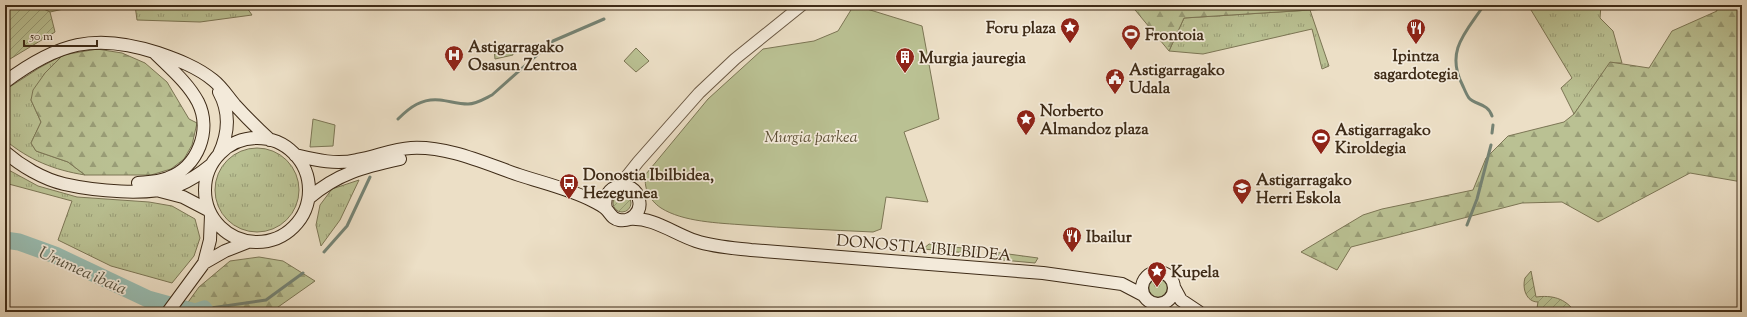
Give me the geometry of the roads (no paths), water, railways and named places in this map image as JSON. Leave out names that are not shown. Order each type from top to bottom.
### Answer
[{"type":"main road","points":[[5,82],[49,55],[78,44],[108,42],[128,45],[188,64],[204,73],[222,89],[270,140]]},
{"type":"main road","points":[[114,191],[127,184],[161,181],[176,174],[183,170],[194,158],[201,143],[203,127],[198,104],[187,87],[154,52]]},
{"type":"main road","points":[[168,312],[204,263],[210,240],[210,212],[205,187],[207,175],[226,138],[226,111],[218,90],[204,73]]},
{"type":"main road","points":[[5,152],[22,166],[63,184],[114,191],[157,190],[186,182],[195,177],[215,160],[226,148],[243,140],[253,138],[270,140],[290,149],[295,154],[306,171],[309,184],[309,198],[305,212],[298,223],[288,232],[277,239],[264,242],[248,242],[239,240],[223,230],[210,212],[184,197],[157,190]]},
{"type":"main road","points":[[295,154],[327,162],[337,162],[359,160],[411,148],[439,149],[581,196],[606,209],[614,218],[622,220],[629,219],[637,212],[638,198],[629,187],[615,188],[595,195],[581,196]]},
{"type":"main road","points":[[309,198],[329,183],[353,171],[426,154],[444,152],[457,154]]},
{"type":"main road","points":[[606,209],[606,197],[615,188]]},
{"type":"main road","name":"DONOSTIA IBILBIDEA","points":[[638,198],[654,216],[723,246]]},
{"type":"main road","name":"DONOSTIA IBILBIDEA","points":[[629,219],[646,220],[694,241],[723,246],[751,250],[1043,273],[1122,284],[1143,295]]},
{"type":"main road","points":[[204,263],[225,251],[248,242]]},
{"type":"main road","points":[[1185,303],[1155,304],[1146,299],[1143,295],[1142,286],[1145,279],[1152,273],[1162,272],[1171,278],[1178,295],[1185,303],[1199,312]]},
{"type":"main road","name":"DONOSTIA IBILBIDEA","points":[[1122,284],[1145,279]]},
{"type":"main road","points":[[1165,303],[1172,296],[1174,287]]},
{"type":"street","points":[[615,188],[699,93],[735,59],[802,5]]},
{"type":"street","points":[[638,162],[633,174],[633,183],[638,198]]},
{"type":"waterway","points":[[1484,5],[1465,32],[1457,51],[1456,61],[1457,72],[1469,98],[1485,106],[1492,116]]},
{"type":"waterway","points":[[398,119],[412,107],[428,100],[440,100],[461,104],[474,103],[483,100],[492,95],[553,41],[604,19]]},
{"type":"waterway","points":[[1492,133],[1493,125]]},
{"type":"waterway","points":[[1467,225],[1477,199],[1491,145]]},
{"type":"waterway","points":[[324,252],[347,226],[370,177]]},
{"type":"waterway","name":"Urumea ibaia","points":[[5,240],[19,242],[55,255],[148,299],[195,312],[204,309],[206,312]]},
{"type":"waterway","points":[[204,309],[266,300],[303,273]]},
{"type":"place","name":"Foru plaza","points":[[1070,44]]},
{"type":"place","name":"Ipintza sagardotegia","points":[[1416,45]]},
{"type":"place","name":"Frontoia","points":[[1131,51]]},
{"type":"place","name":"Astigarragako Osasun Zentroa","points":[[454,72]]},
{"type":"place","name":"Murgia jauregia","points":[[905,74]]},
{"type":"place","name":"Astigarragako Udala","points":[[1115,95]]},
{"type":"place","name":"Norberto Almandoz plaza","points":[[1026,136]]},
{"type":"place","name":"Astigarragako Kiroldegia","points":[[1321,155]]},
{"type":"place","name":"Donostia Ibilbidea, Hezegunea","points":[[569,200]]},
{"type":"place","name":"Astigarragako Herri Eskola","points":[[1242,205]]},
{"type":"place","name":"Ibailur","points":[[1072,253]]},
{"type":"place","name":"Kupela","points":[[1157,288]]},
{"type":"park label","name":"Murgia parkea","points":[[811,136]]}]
